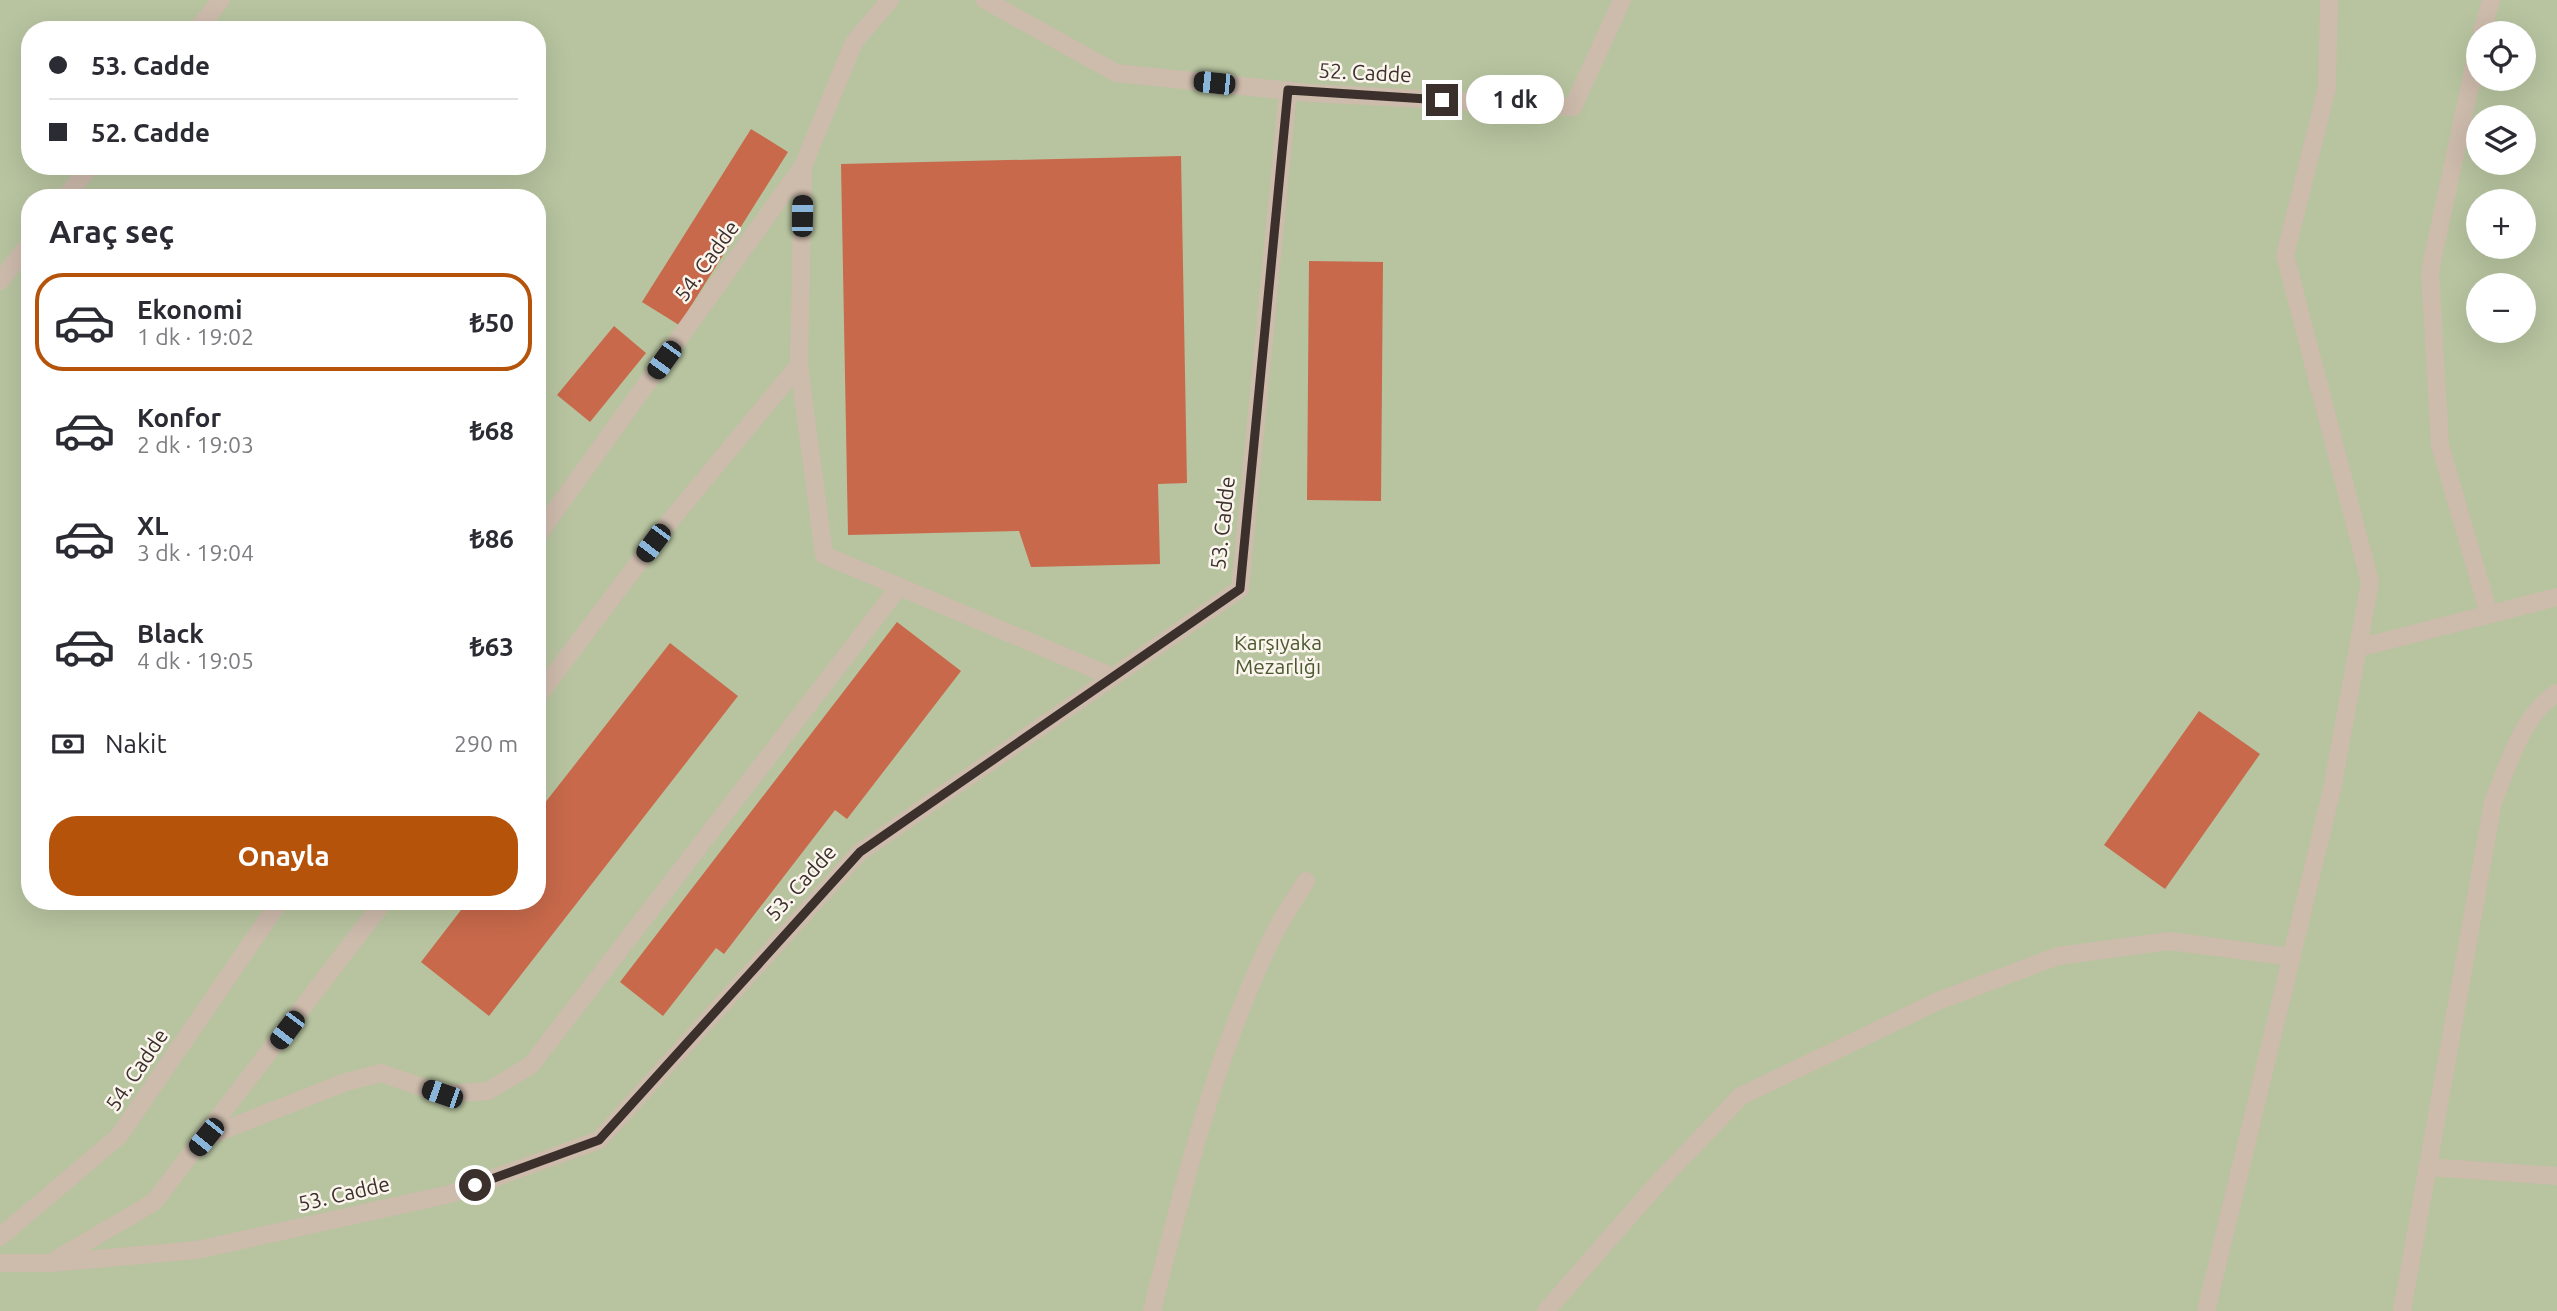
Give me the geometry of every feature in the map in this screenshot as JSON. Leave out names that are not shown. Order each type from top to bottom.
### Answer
[{"type":"lane","points":[[204,21],[221,0]]},
{"type":"lane","name":"54. Cadde","points":[[546,523],[803,166],[854,42],[890,0]]},
{"type":"lane","points":[[985,0],[1116,73],[1288,90]]},
{"type":"lane","name":"52. Cadde","points":[[1288,90],[1573,107],[1622,0]]},
{"type":"lane","points":[[2206,1311],[2332,789],[2370,582],[2286,255],[2327,88],[2329,0]]},
{"type":"lane","points":[[2485,21],[2491,0]]},
{"type":"lane","name":"53. Cadde","points":[[0,1263],[51,1263],[197,1250],[450,1194],[599,1140],[860,852],[1240,589],[1288,90]]},
{"type":"lane","points":[[2469,91],[2430,271],[2440,445],[2489,614]]},
{"type":"lane","points":[[803,166],[799,365],[824,555],[1113,677]]},
{"type":"lane","points":[[72,189],[83,175]]},
{"type":"lane","points":[[0,281],[21,254]]},
{"type":"lane","points":[[546,685],[670,521],[799,365]]},
{"type":"lane","points":[[206,1137],[346,1082],[381,1073],[442,1094],[488,1091],[531,1065],[899,587]]},
{"type":"lane","points":[[2358,648],[2557,597]]},
{"type":"lane","points":[[2402,1311],[2493,802],[2518,741],[2546,699],[2557,693]]},
{"type":"lane","points":[[1152,1311],[1172,1231],[1233,1029],[1273,934],[1306,881]]},
{"type":"lane","name":"54. Cadde","points":[[0,1237],[119,1136],[274,910]]},
{"type":"lane","points":[[51,1263],[155,1202],[377,910]]},
{"type":"lane","points":[[1546,1311],[1658,1183],[1741,1096],[1938,1001],[2058,956],[2169,941],[2292,957]]},
{"type":"lane","points":[[2427,1167],[2557,1176]]},
{"type":"green space","name":"Karşıyaka Mezarlığı","points":[[0,0],[2557,0],[2557,1311],[0,1311]]},
{"type":"building","points":[[751,129],[788,152],[679,325],[642,302]]},
{"type":"building","points":[[1181,156],[1187,483],[1158,484],[1160,564],[1031,567],[1019,531],[848,535],[841,164]]},
{"type":"building","points":[[1309,261],[1383,262],[1381,501],[1307,500]]},
{"type":"building","points":[[614,326],[646,353],[590,422],[557,395]]},
{"type":"building","points":[[897,622],[961,671],[847,819],[835,810],[724,954],[716,948],[663,1016],[620,982]]},
{"type":"building","points":[[670,643],[738,696],[489,1016],[421,962],[461,910],[546,910],[546,801]]},
{"type":"building","points":[[2199,711],[2260,754],[2165,889],[2104,845]]},
{"type":"route","points":[[475,1185],[599,1140],[860,852],[1240,589],[1288,90],[1442,100]]}]
